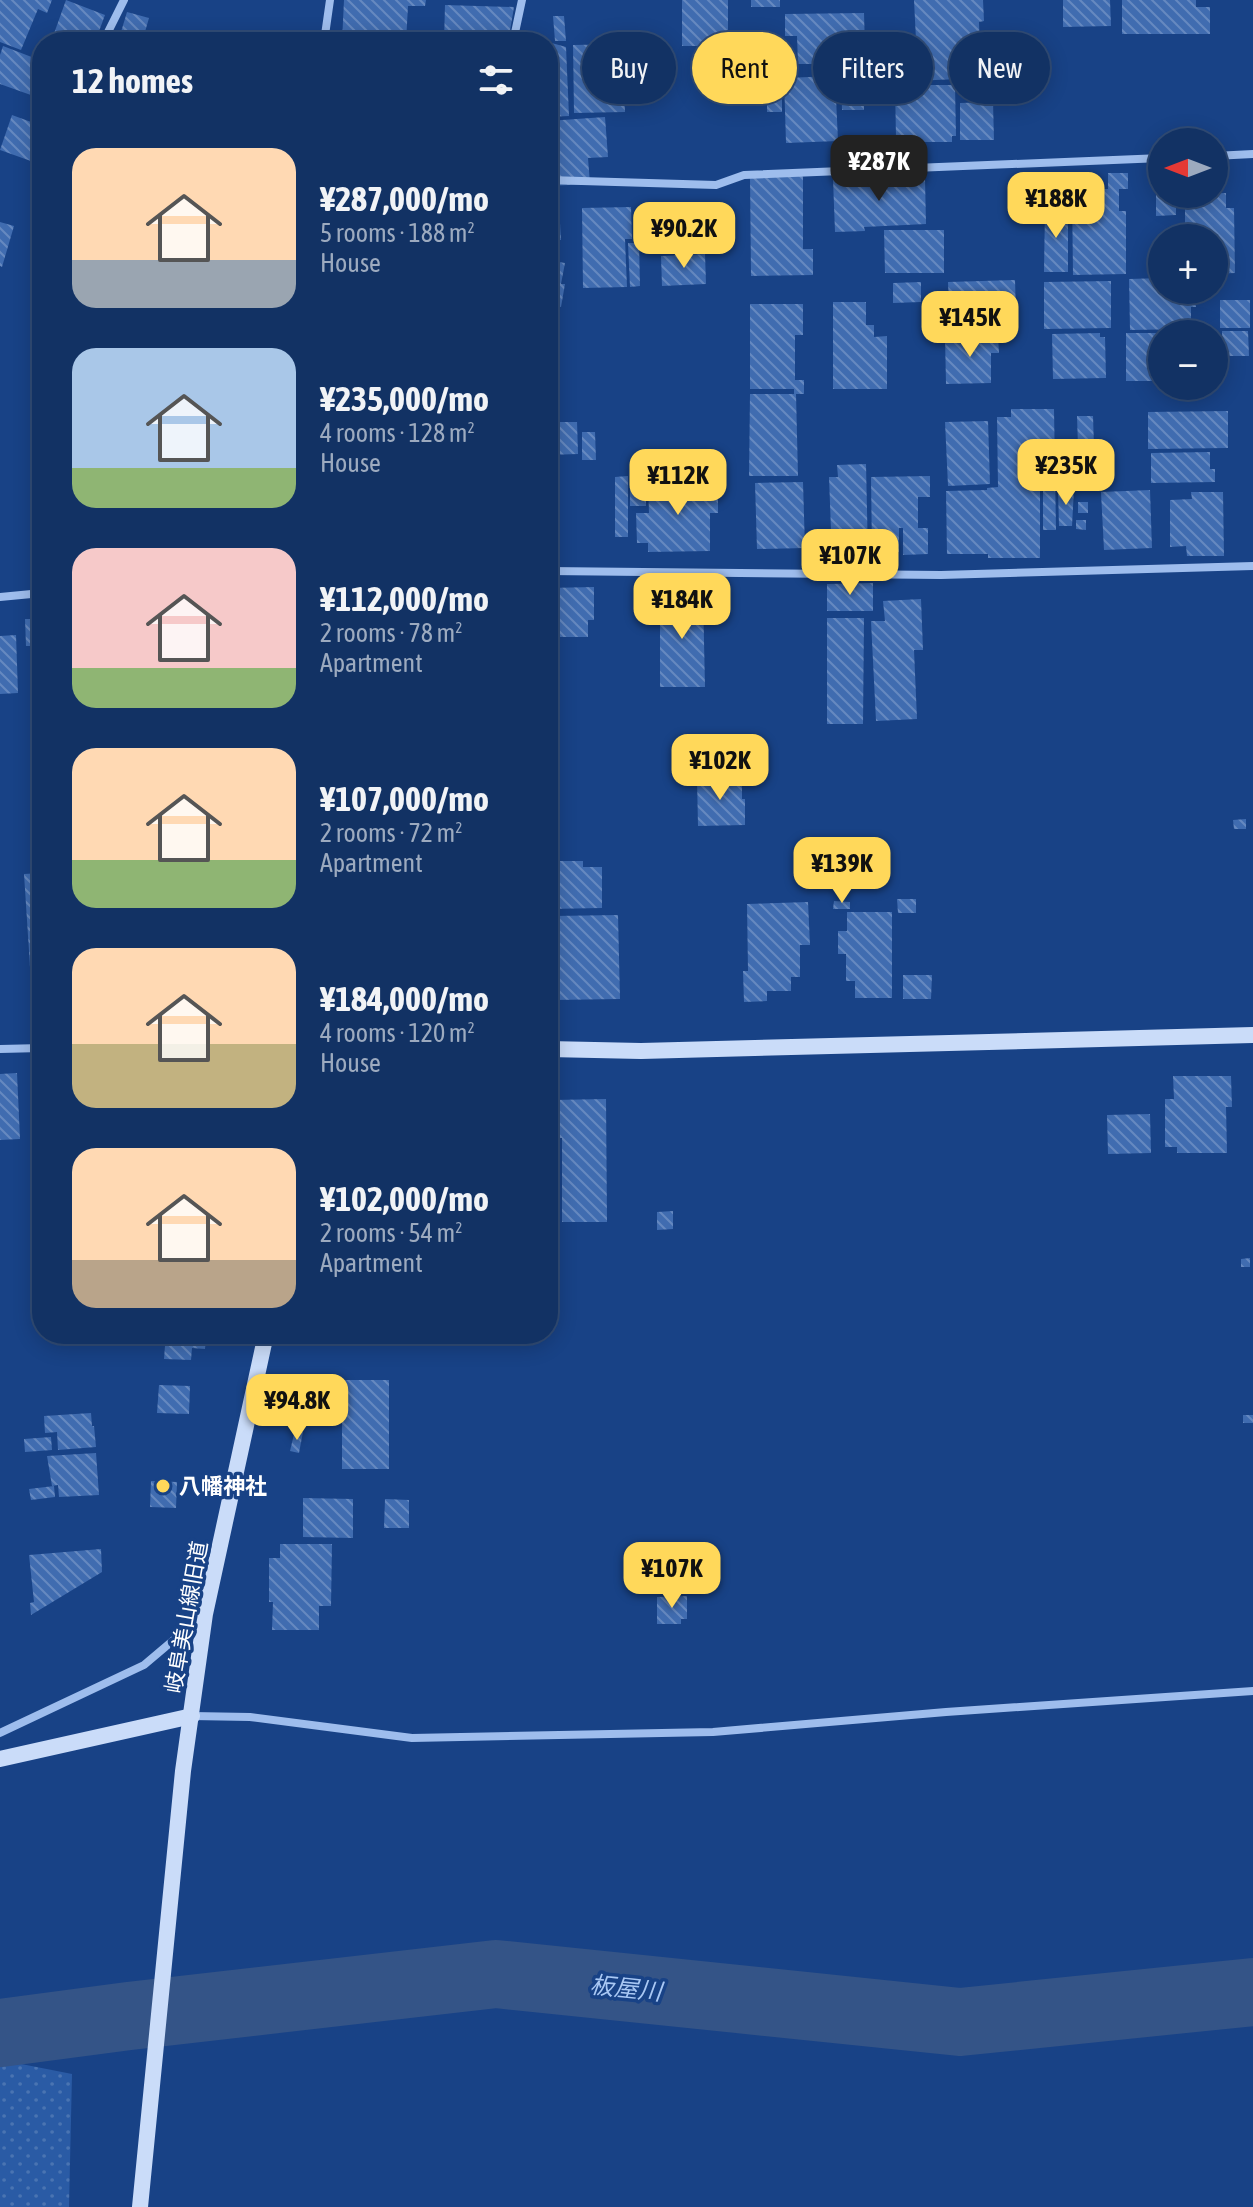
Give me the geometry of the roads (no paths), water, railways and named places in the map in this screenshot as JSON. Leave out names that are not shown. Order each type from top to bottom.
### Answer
[{"type":"street","points":[[108,32],[124,0]]},
{"type":"street","points":[[325,32],[330,0]]},
{"type":"street","points":[[515,32],[522,0]]},
{"type":"street","points":[[1228,155],[1253,154]]},
{"type":"street","points":[[558,180],[716,185],[744,175],[1148,159]]},
{"type":"street","points":[[558,571],[941,575],[1253,566]]},
{"type":"street","points":[[0,597],[32,594]]},
{"type":"street","points":[[558,1049],[641,1051],[1253,1035]]},
{"type":"street","points":[[0,1049],[32,1048]]},
{"type":"street","name":"岐阜美山線旧道","points":[[0,1759],[192,1716],[205,1614],[264,1344]]},
{"type":"street","points":[[0,1733],[144,1665],[205,1614]]},
{"type":"street","points":[[140,2207],[183,1771],[192,1716],[250,1717],[412,1738],[681,1733],[1253,1691]]},
{"type":"waterway","name":"板屋川","points":[[0,2033],[496,1974],[960,2022],[1253,1992]]},
{"type":"place","name":"八幡神社","points":[[163,1486]]}]
